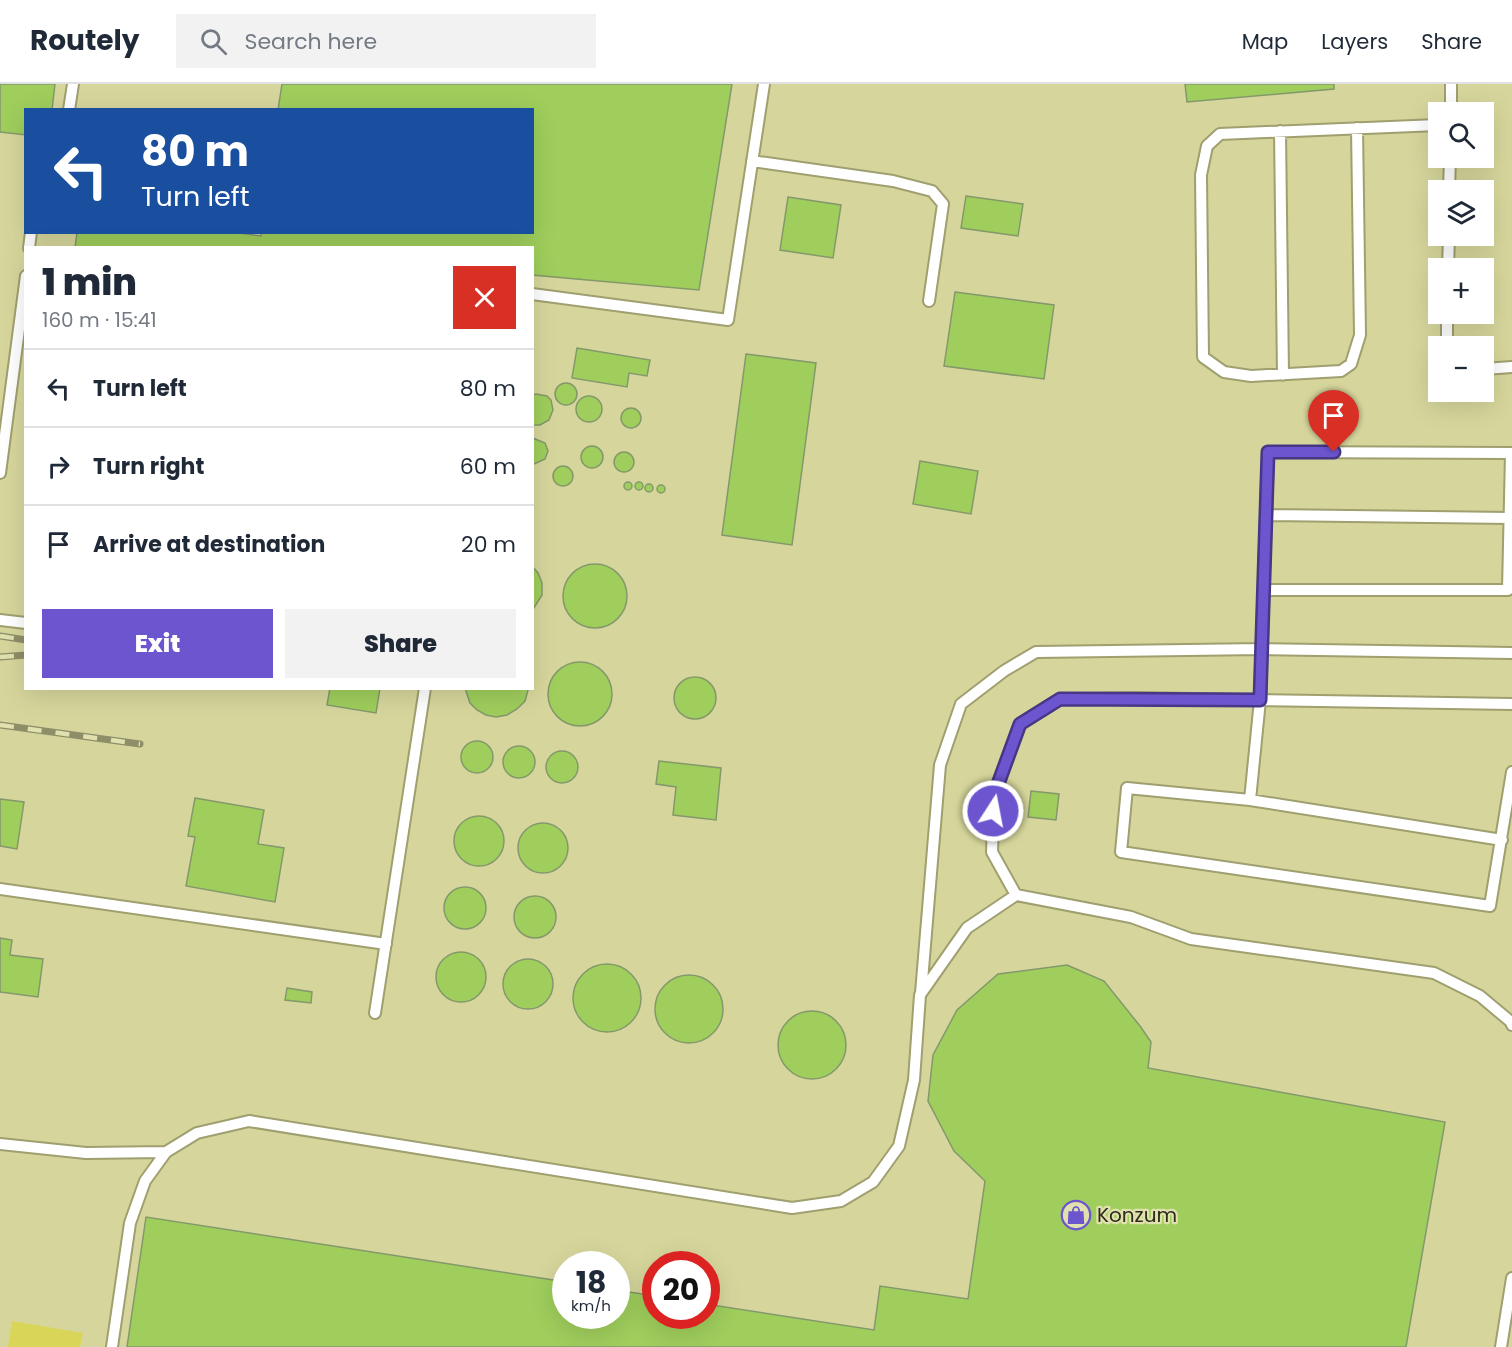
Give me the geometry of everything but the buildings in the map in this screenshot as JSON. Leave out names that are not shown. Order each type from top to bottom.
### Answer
[{"type":"lane","points":[[69,108],[73,84]]},
{"type":"lane","points":[[534,294],[728,320],[764,84]]},
{"type":"lane","points":[[1451,84],[1451,102]]},
{"type":"lane","points":[[1357,128],[1360,335],[1351,364],[1341,371],[1283,375],[1251,376],[1224,372],[1203,357],[1200,175],[1207,146],[1220,134],[1280,131],[1357,128],[1428,125]]},
{"type":"lane","points":[[1280,131],[1283,375]]},
{"type":"lane","points":[[752,161],[893,181],[932,191],[943,204],[928,301]]},
{"type":"lane","points":[[0,473],[24,291]]},
{"type":"lane","points":[[1494,368],[1512,367]]},
{"type":"lane","points":[[1250,800],[1260,700],[1268,452],[1512,453],[1508,590],[1264,590]]},
{"type":"lane","points":[[1266,515],[1510,518]]},
{"type":"lane","points":[[0,620],[24,623]]},
{"type":"lane","points":[[112,1347],[130,1223],[145,1181],[166,1152],[197,1133],[249,1121],[792,1208],[841,1201],[873,1182],[899,1146],[914,1080],[940,765],[961,704],[1004,671],[1036,652],[1262,649],[1512,652]]},
{"type":"lane","points":[[375,1013],[425,690]]},
{"type":"lane","points":[[1016,895],[992,852],[994,795],[1020,724],[1060,699],[1512,704]]},
{"type":"lane","points":[[1502,840],[1250,800],[1127,788],[1121,852],[1490,906],[1502,840],[1512,772]]},
{"type":"lane","points":[[0,889],[386,944]]},
{"type":"lane","points":[[920,995],[967,928],[1016,895],[1131,917],[1191,939],[1434,973],[1480,996],[1512,1025]]},
{"type":"lane","points":[[0,1144],[86,1153],[166,1152]]},
{"type":"lane","points":[[1501,1347],[1512,1278]]},
{"type":"shaded area","points":[[0,84],[1512,84],[1512,1347],[0,1347]]},
{"type":"shaded area","points":[[12,1321],[83,1333],[80,1347],[8,1347]]},
{"type":"railway","points":[[0,636],[24,640]]},
{"type":"railway","points":[[0,657],[24,655]]},
{"type":"railway","points":[[0,725],[140,744]]},
{"type":"place","name":"Konzum","points":[[1076,1215]]},
{"type":"route","points":[[993,811],[994,795],[1020,724],[1060,699],[1260,700],[1268,452],[1334,452]]}]
